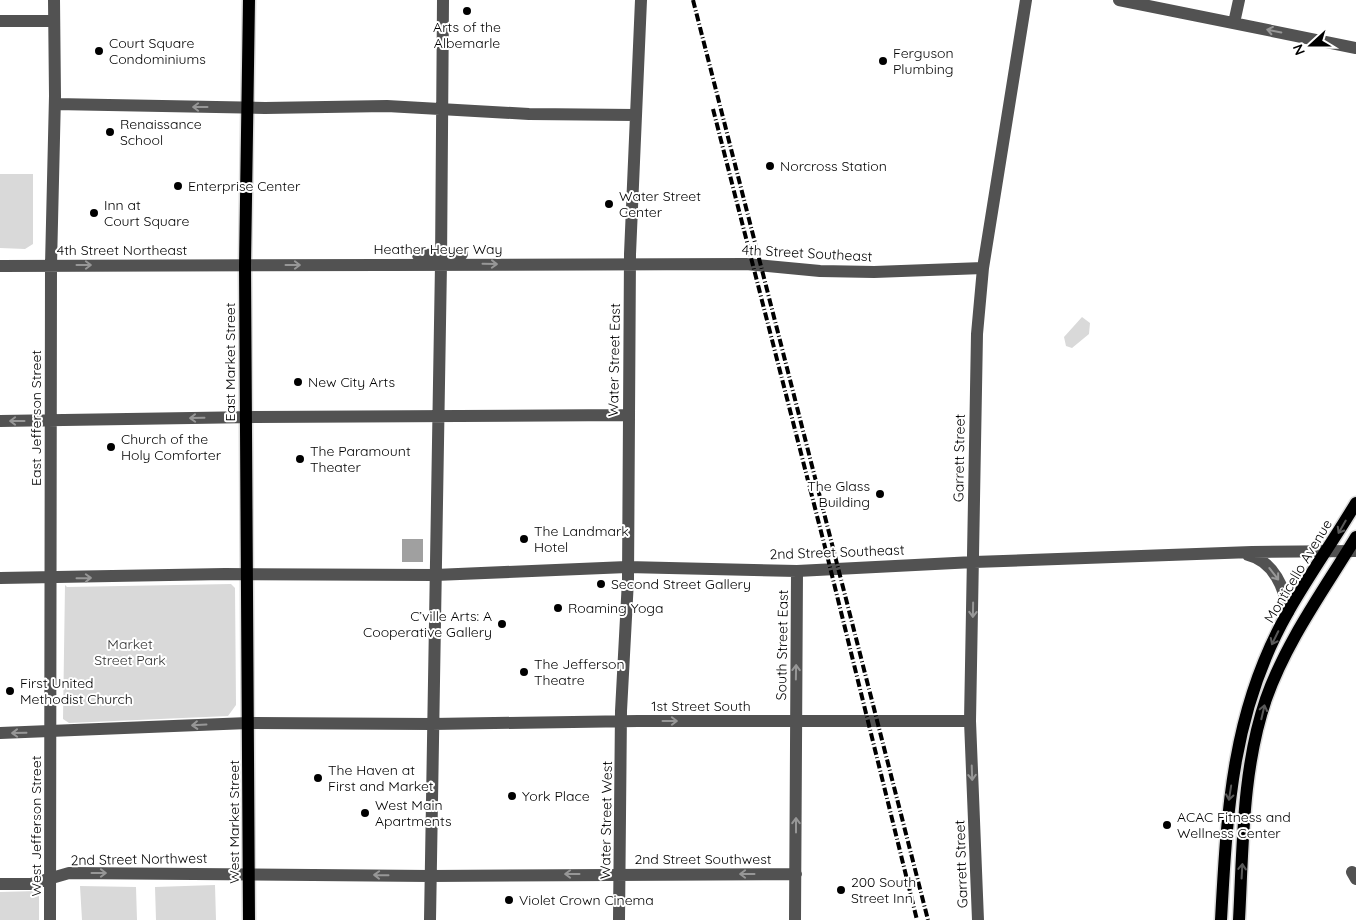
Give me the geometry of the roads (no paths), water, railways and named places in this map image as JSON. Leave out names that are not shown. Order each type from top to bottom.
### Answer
[{"type":"main road","name":"East Market Street","points":[[248,723],[244,266],[249,107],[249,0]]},
{"type":"main road","name":"Monticello Avenue","points":[[1221,920],[1228,803],[1242,727],[1263,667],[1288,612],[1328,552],[1356,503]]},
{"type":"main road","points":[[1239,920],[1248,780],[1266,700],[1291,642],[1352,551],[1356,537]]},
{"type":"main road","name":"West Market Street","points":[[248,723],[249,920]]},
{"type":"street","name":"East Jefferson Street","points":[[51,732],[51,265],[55,104],[54,0]]},
{"type":"street","points":[[430,920],[441,263],[443,0]]},
{"type":"street","name":"Water Street East","points":[[621,721],[627,567],[630,265],[640,0]]},
{"type":"street","name":"Garrett Street","points":[[978,920],[970,720],[977,334],[983,268],[1026,0]]},
{"type":"street","points":[[1119,0],[1356,48]]},
{"type":"street","points":[[1234,23],[1239,0]]},
{"type":"street","points":[[0,21],[54,21]]},
{"type":"street","points":[[55,104],[249,107],[387,106],[534,114],[635,116]]},
{"type":"street","points":[[418,271],[462,254]]},
{"type":"street","points":[[418,255],[461,270]]},
{"type":"street","name":"Heather Heyer Way","points":[[244,266],[441,263],[630,265]]},
{"type":"street","name":"4th Street Southeast","points":[[630,265],[760,265],[807,270],[874,272],[983,268]]},
{"type":"street","name":"4th Street Northeast","points":[[0,266],[244,266]]},
{"type":"street","points":[[0,421],[246,417],[629,415]]},
{"type":"street","name":"2nd Street Southeast","points":[[0,578],[435,575],[627,567],[797,571],[974,562],[1352,551]]},
{"type":"street","name":"2nd Street Southeast","points":[[1241,553],[1259,558],[1272,572],[1283,590],[1288,612]]},
{"type":"street","name":"South Street East","points":[[795,920],[797,571]]},
{"type":"street","name":"1st Street South","points":[[0,734],[248,723],[432,724],[621,721],[970,720]]},
{"type":"street","name":"Water Street West","points":[[619,920],[621,721]]},
{"type":"street","name":"West Jefferson Street","points":[[50,920],[51,732]]},
{"type":"street","name":"2nd Street Northwest","points":[[0,884],[31,884],[69,873],[430,876]]},
{"type":"street","name":"2nd Street Southwest","points":[[430,876],[796,874]]},
{"type":"railway","points":[[693,0],[928,920]]},
{"type":"railway","points":[[713,109],[826,551],[917,920]]},
{"type":"place","name":"Arts of the Albemarle","points":[[467,11]]},
{"type":"place","name":"Court Square Condominiums","points":[[99,51]]},
{"type":"place","name":"Ferguson Plumbing","points":[[883,61]]},
{"type":"place","name":"Renaissance School","points":[[110,132]]},
{"type":"place","name":"Norcross Station","points":[[770,166]]},
{"type":"place","name":"Enterprise Center","points":[[178,186]]},
{"type":"place","name":"Water Street Center","points":[[609,204]]},
{"type":"place","name":"Inn at Court Square","points":[[94,213]]},
{"type":"place","name":"New City Arts","points":[[298,382]]},
{"type":"place","name":"Church of the Holy Comforter","points":[[111,447]]},
{"type":"place","name":"The Paramount Theater","points":[[300,459]]},
{"type":"place","name":"The Glass Building","points":[[880,494]]},
{"type":"place","name":"The Landmark Hotel","points":[[524,539]]},
{"type":"place","name":"Second Street Gallery","points":[[601,584]]},
{"type":"place","name":"Roaming Yoga","points":[[558,608]]},
{"type":"place","name":"C’ville Arts: A Cooperative Gallery","points":[[502,624]]},
{"type":"place","name":"The Jefferson Theatre","points":[[524,672]]},
{"type":"place","name":"First United Methodist Church","points":[[10,691]]},
{"type":"place","name":"The Haven at First and Market","points":[[318,778]]},
{"type":"place","name":"York Place","points":[[512,796]]},
{"type":"place","name":"West Main Apartments","points":[[365,813]]},
{"type":"place","name":"ACAC Fitness and Wellness Center","points":[[1167,825]]},
{"type":"place","name":"200 South Street Inn","points":[[841,890]]},
{"type":"place","name":"Violet Crown Cinema","points":[[509,900]]},
{"type":"park label","name":"Market Street Park","points":[[130,652]]}]
